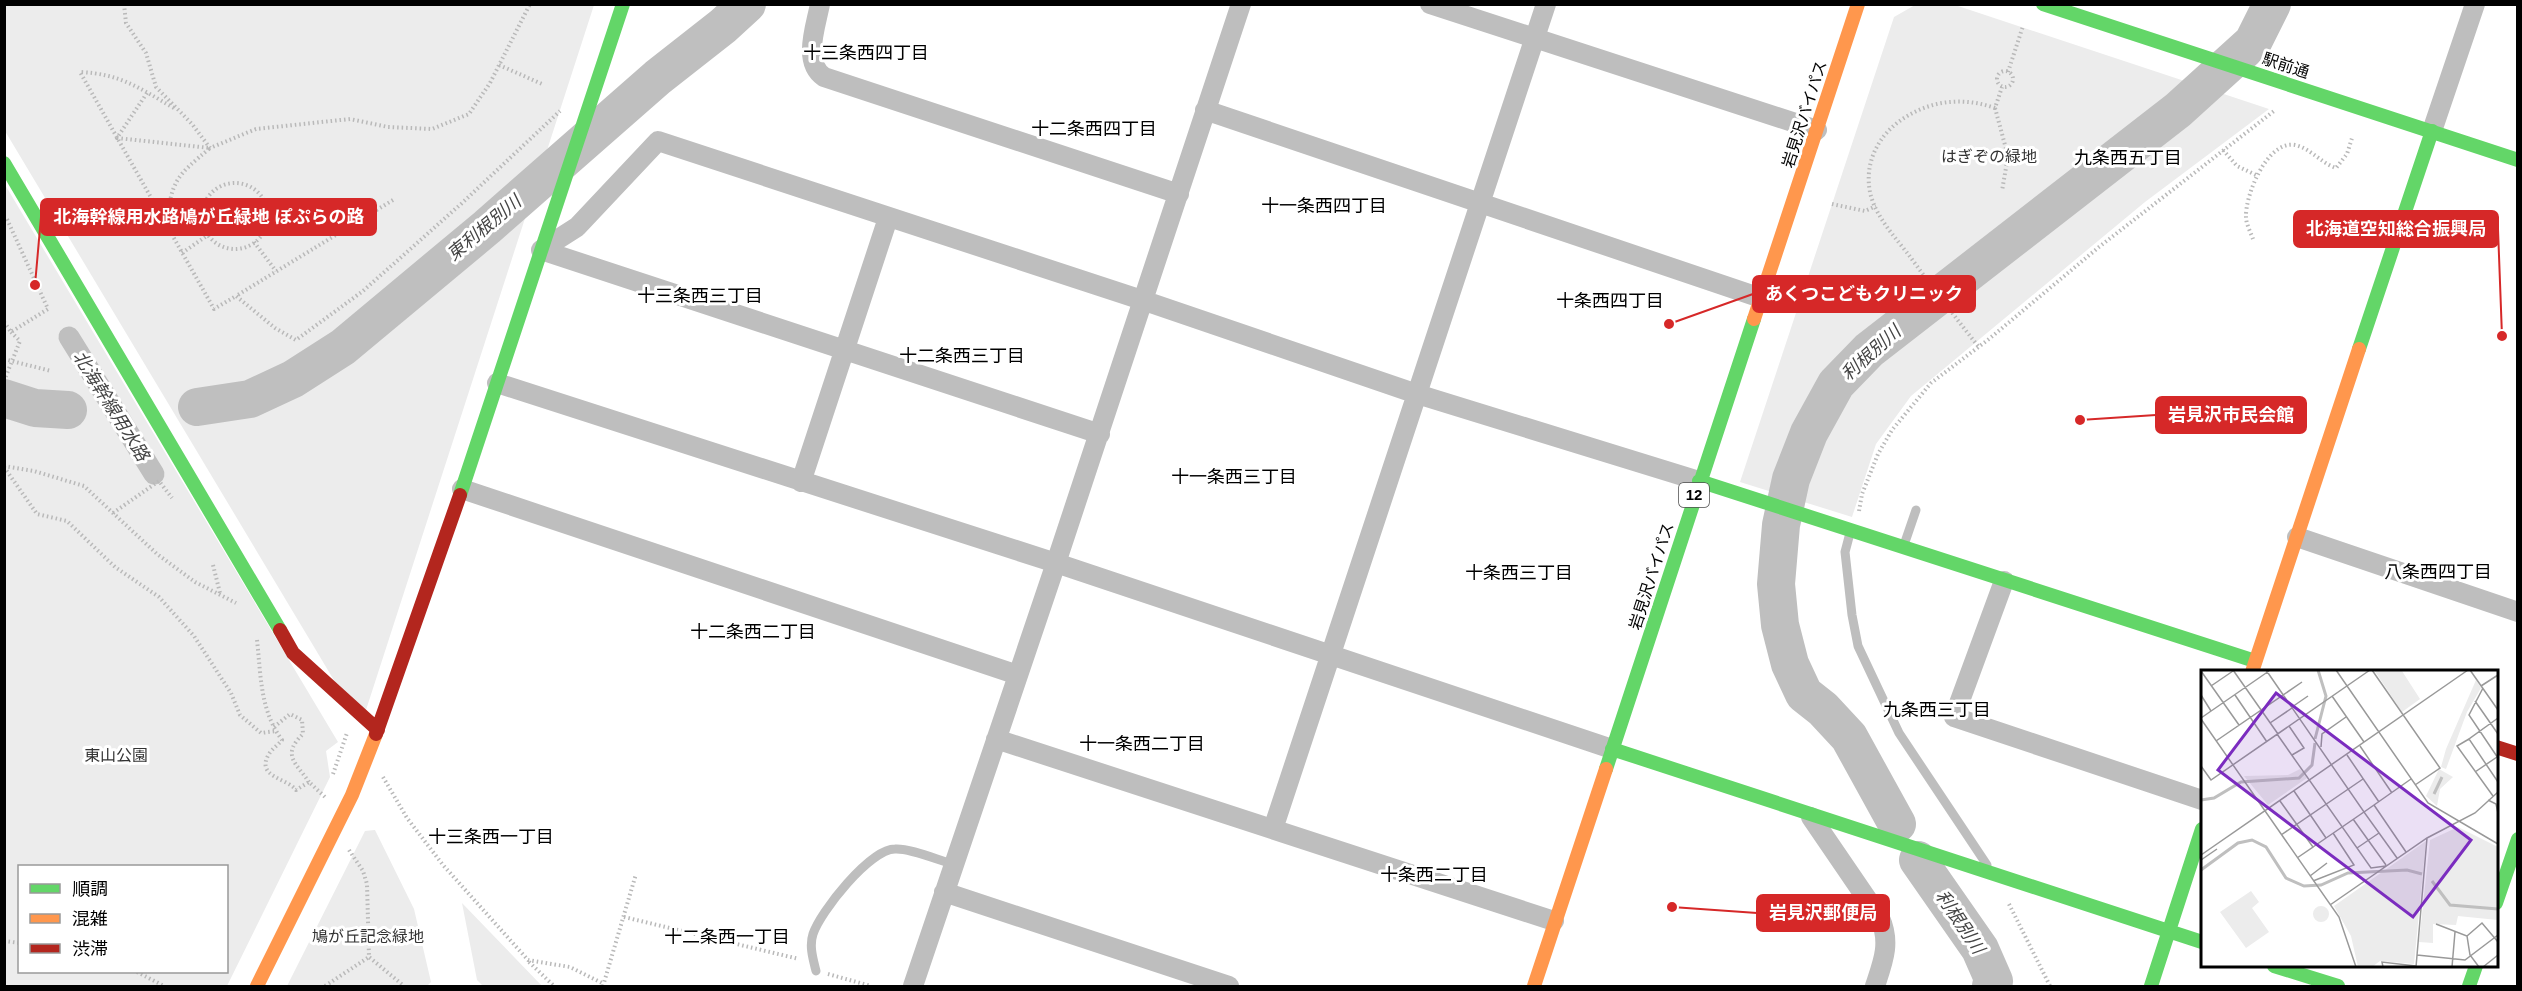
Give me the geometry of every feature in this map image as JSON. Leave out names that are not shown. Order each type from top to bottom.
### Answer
[{"type":"main road","points":[[257,987],[352,795],[378,730],[462,489],[623,4]]},
{"type":"main road","name":"岩見沢バイパス","points":[[1534,987],[1858,4]]},
{"type":"main road","name":"駅前通","points":[[2043,4],[2517,160]]},
{"type":"main road","points":[[1699,481],[2004,581],[2256,668],[2296,537],[2432,131]]},
{"type":"main road","points":[[4,163],[293,653],[378,730]]},
{"type":"main road","points":[[2498,748],[2517,754]]},
{"type":"main road","points":[[1612,749],[1811,817],[1992,872],[2201,942]]},
{"type":"main road","points":[[2151,987],[2201,832]]},
{"type":"main road","points":[[2498,897],[2517,839]]},
{"type":"main road","points":[[2277,967],[2338,987]]},
{"type":"main road","points":[[2469,987],[2476,967]]},
{"type":"street","points":[[820,4],[811,58],[817,72],[824,76],[1179,194]]},
{"type":"street","points":[[913,987],[1100,434],[1142,300],[1241,4]]},
{"type":"street","points":[[1430,4],[1817,130]]},
{"type":"street","points":[[1273,829],[1333,654],[1546,4]]},
{"type":"street","points":[[2432,131],[2475,4]]},
{"type":"street","points":[[1205,110],[1482,201],[1761,298]]},
{"type":"street","points":[[541,250],[577,227],[658,141],[1142,300],[1417,394],[1699,481]]},
{"type":"street","points":[[801,482],[888,218]]},
{"type":"street","points":[[541,250],[1100,434]]},
{"type":"street","points":[[496,383],[1056,563],[1612,749]]},
{"type":"street","points":[[462,489],[1018,675]]},
{"type":"street","points":[[2296,537],[2517,612]]},
{"type":"street","points":[[2004,581],[1954,717],[2201,800]]},
{"type":"street","points":[[996,739],[1554,921]]},
{"type":"street","points":[[1811,817],[1880,918],[1886,931],[1887,945],[1875,987]]},
{"type":"street","points":[[944,892],[1229,987]]},
{"type":"lane","points":[[1903,548],[1916,510]]},
{"type":"lane","points":[[1850,530],[1845,552],[1858,646],[1899,733],[1992,872]]},
{"type":"lane","points":[[816,971],[811,947],[812,935],[822,913],[860,871],[883,852],[894,849],[953,864]]},
{"type":"path","points":[[124,4],[126,23],[146,53],[156,87],[210,148]]},
{"type":"path","points":[[167,226],[170,195],[182,170],[210,148],[256,129],[350,119],[388,127],[432,129],[469,114],[499,65],[530,4]]},
{"type":"path","points":[[2008,72],[2023,26]]},
{"type":"path","points":[[499,65],[542,84]]},
{"type":"path","points":[[180,112],[107,74],[80,72],[214,309],[393,200]]},
{"type":"path","points":[[2002,191],[2008,156],[1995,108],[2002,87],[1997,78],[2003,72],[2008,72]]},
{"type":"path","points":[[2002,87],[2010,86],[2013,82],[2012,75],[2008,72]]},
{"type":"path","points":[[117,138],[147,93]]},
{"type":"path","points":[[1977,346],[1886,225],[1870,193],[1872,161],[1878,142],[1887,130],[1926,106],[1964,100],[1995,108]]},
{"type":"path","points":[[236,296],[274,328],[296,340],[372,283],[560,111]]},
{"type":"path","points":[[1850,530],[1878,454],[1892,430],[1931,383],[2099,247],[2274,111]]},
{"type":"path","points":[[117,138],[210,148]]},
{"type":"path","points":[[2253,239],[2246,218],[2256,175],[2270,157],[2287,146],[2295,145],[2325,165],[2336,168],[2347,154],[2352,138]]},
{"type":"path","points":[[2223,150],[2237,165],[2256,175]]},
{"type":"path","points":[[238,183],[259,193],[268,213],[262,234],[254,242],[234,249],[215,242],[208,235],[202,215],[209,196],[227,184],[238,183]]},
{"type":"path","points":[[1832,204],[1865,211],[1876,206]]},
{"type":"path","points":[[4,214],[48,309],[11,332]]},
{"type":"path","points":[[182,253],[208,235]]},
{"type":"path","points":[[254,242],[276,271]]},
{"type":"path","points":[[4,322],[20,341],[4,381]]},
{"type":"path","points":[[4,359],[51,371]]},
{"type":"path","points":[[4,466],[34,471],[84,486],[158,554],[186,575],[242,607]]},
{"type":"path","points":[[4,466],[37,514],[67,521],[115,567],[159,597],[180,619],[210,661],[246,723],[261,733],[275,729],[290,714],[302,720],[303,734],[295,740],[291,756],[309,782],[325,797]]},
{"type":"path","points":[[113,513],[159,481]]},
{"type":"path","points":[[253,631],[262,699],[282,740],[267,758],[268,772],[273,777],[292,784],[296,790],[309,782]]},
{"type":"path","points":[[382,776],[407,818],[443,865],[554,987]]},
{"type":"path","points":[[349,850],[363,871],[367,884],[369,957],[404,987]]},
{"type":"path","points":[[1992,872],[2050,987]]},
{"type":"path","points":[[528,960],[570,967],[603,985],[636,874]]},
{"type":"path","points":[[624,917],[806,961],[816,971],[871,987]]},
{"type":"path","points":[[325,987],[369,957]]},
{"type":"path","points":[[139,973],[164,987]]},
{"type":"green space","points":[[4,5],[594,5],[366,710],[350,707],[5,131]]},
{"type":"green space","name":"はぎぞの緑地","points":[[1915,5],[1955,5],[2269,109],[2145,202],[1911,396],[1876,444],[1852,517],[1740,482],[1894,17]]},
{"type":"green space","name":"東山公園","points":[[4,183],[338,742],[326,751],[330,777],[227,986],[5,986]]},
{"type":"green space","name":"鳩が丘記念緑地","points":[[375,830],[414,909],[431,982],[427,986],[287,986],[365,831]]},
{"type":"green space","points":[[462,903],[542,986],[483,986],[477,980]]},
{"type":"waterway","name":"東利根別川","points":[[197,407],[250,399],[293,379],[343,347],[487,227],[658,77],[747,4]]},
{"type":"waterway","name":"利根別川","points":[[1897,824],[1849,737],[1823,709],[1804,694],[1790,664],[1780,625],[1776,584],[1781,525],[1791,479],[1809,433],[1836,384],[1869,350],[2178,110],[2253,42],[2272,4]]},
{"type":"waterway","name":"北海幹線用水路","points":[[69,337],[154,474]]},
{"type":"waterway","name":"東利根別川","points":[[4,398],[35,408],[68,410]]},
{"type":"waterway","name":"利根別川","points":[[1918,860],[1980,949],[1994,981],[1991,986]]},
{"type":"traffic: fast","points":[[460,495],[623,4]]},
{"type":"traffic: fast","points":[[2043,4],[2518,160]]},
{"type":"traffic: fast","points":[[2359,349],[2432,131]]},
{"type":"traffic: fast","points":[[4,163],[280,630]]},
{"type":"traffic: fast","points":[[1606,769],[1754,319]]},
{"type":"traffic: fast","points":[[1699,481],[2255,661]]},
{"type":"traffic: fast","points":[[1612,749],[2201,942]]},
{"type":"traffic: fast","points":[[2151,986],[2201,832]]},
{"type":"traffic: fast","points":[[2498,897],[2518,839]]},
{"type":"traffic: fast","points":[[2277,967],[2338,986]]},
{"type":"traffic: fast","points":[[2469,986],[2476,967]]},
{"type":"traffic: slow","points":[[1754,319],[1858,4]]},
{"type":"traffic: slow","points":[[2253,670],[2359,349]]},
{"type":"traffic: slow","points":[[257,986],[352,795],[376,734]]},
{"type":"traffic: slow","points":[[1534,986],[1606,769]]},
{"type":"traffic: jam","points":[[376,734],[460,495]]},
{"type":"traffic: jam","points":[[280,630],[293,653],[378,730]]},
{"type":"traffic: jam","points":[[2498,748],[2518,754]]},
{"type":"place","name":"北海幹線用水路鳩が丘緑地 ぽぷらの路","points":[[35,285]]},
{"type":"place","name":"あくつこどもクリニック","points":[[1669,324]]},
{"type":"place","name":"北海道空知総合振興局","points":[[2502,336]]},
{"type":"place","name":"岩見沢市民会館","points":[[2080,420]]},
{"type":"place","name":"岩見沢郵便局","points":[[1672,907]]},
{"type":"district","name":"十三条西四丁目","points":[[866,53]]},
{"type":"district","name":"十二条西四丁目","points":[[1094,129]]},
{"type":"district","name":"九条西五丁目","points":[[2128,158]]},
{"type":"district","name":"十一条西四丁目","points":[[1324,206]]},
{"type":"district","name":"十三条西三丁目","points":[[700,296]]},
{"type":"district","name":"十条西四丁目","points":[[1610,301]]},
{"type":"district","name":"十二条西三丁目","points":[[962,356]]},
{"type":"district","name":"十一条西三丁目","points":[[1234,477]]},
{"type":"district","name":"八条西四丁目","points":[[2438,572]]},
{"type":"district","name":"十条西三丁目","points":[[1519,573]]},
{"type":"district","name":"十二条西二丁目","points":[[753,632]]},
{"type":"district","name":"九条西三丁目","points":[[1937,710]]},
{"type":"district","name":"十一条西二丁目","points":[[1142,744]]},
{"type":"district","name":"十三条西一丁目","points":[[491,837]]},
{"type":"district","name":"十条西二丁目","points":[[1434,875]]},
{"type":"district","name":"十二条西一丁目","points":[[727,937]]}]
